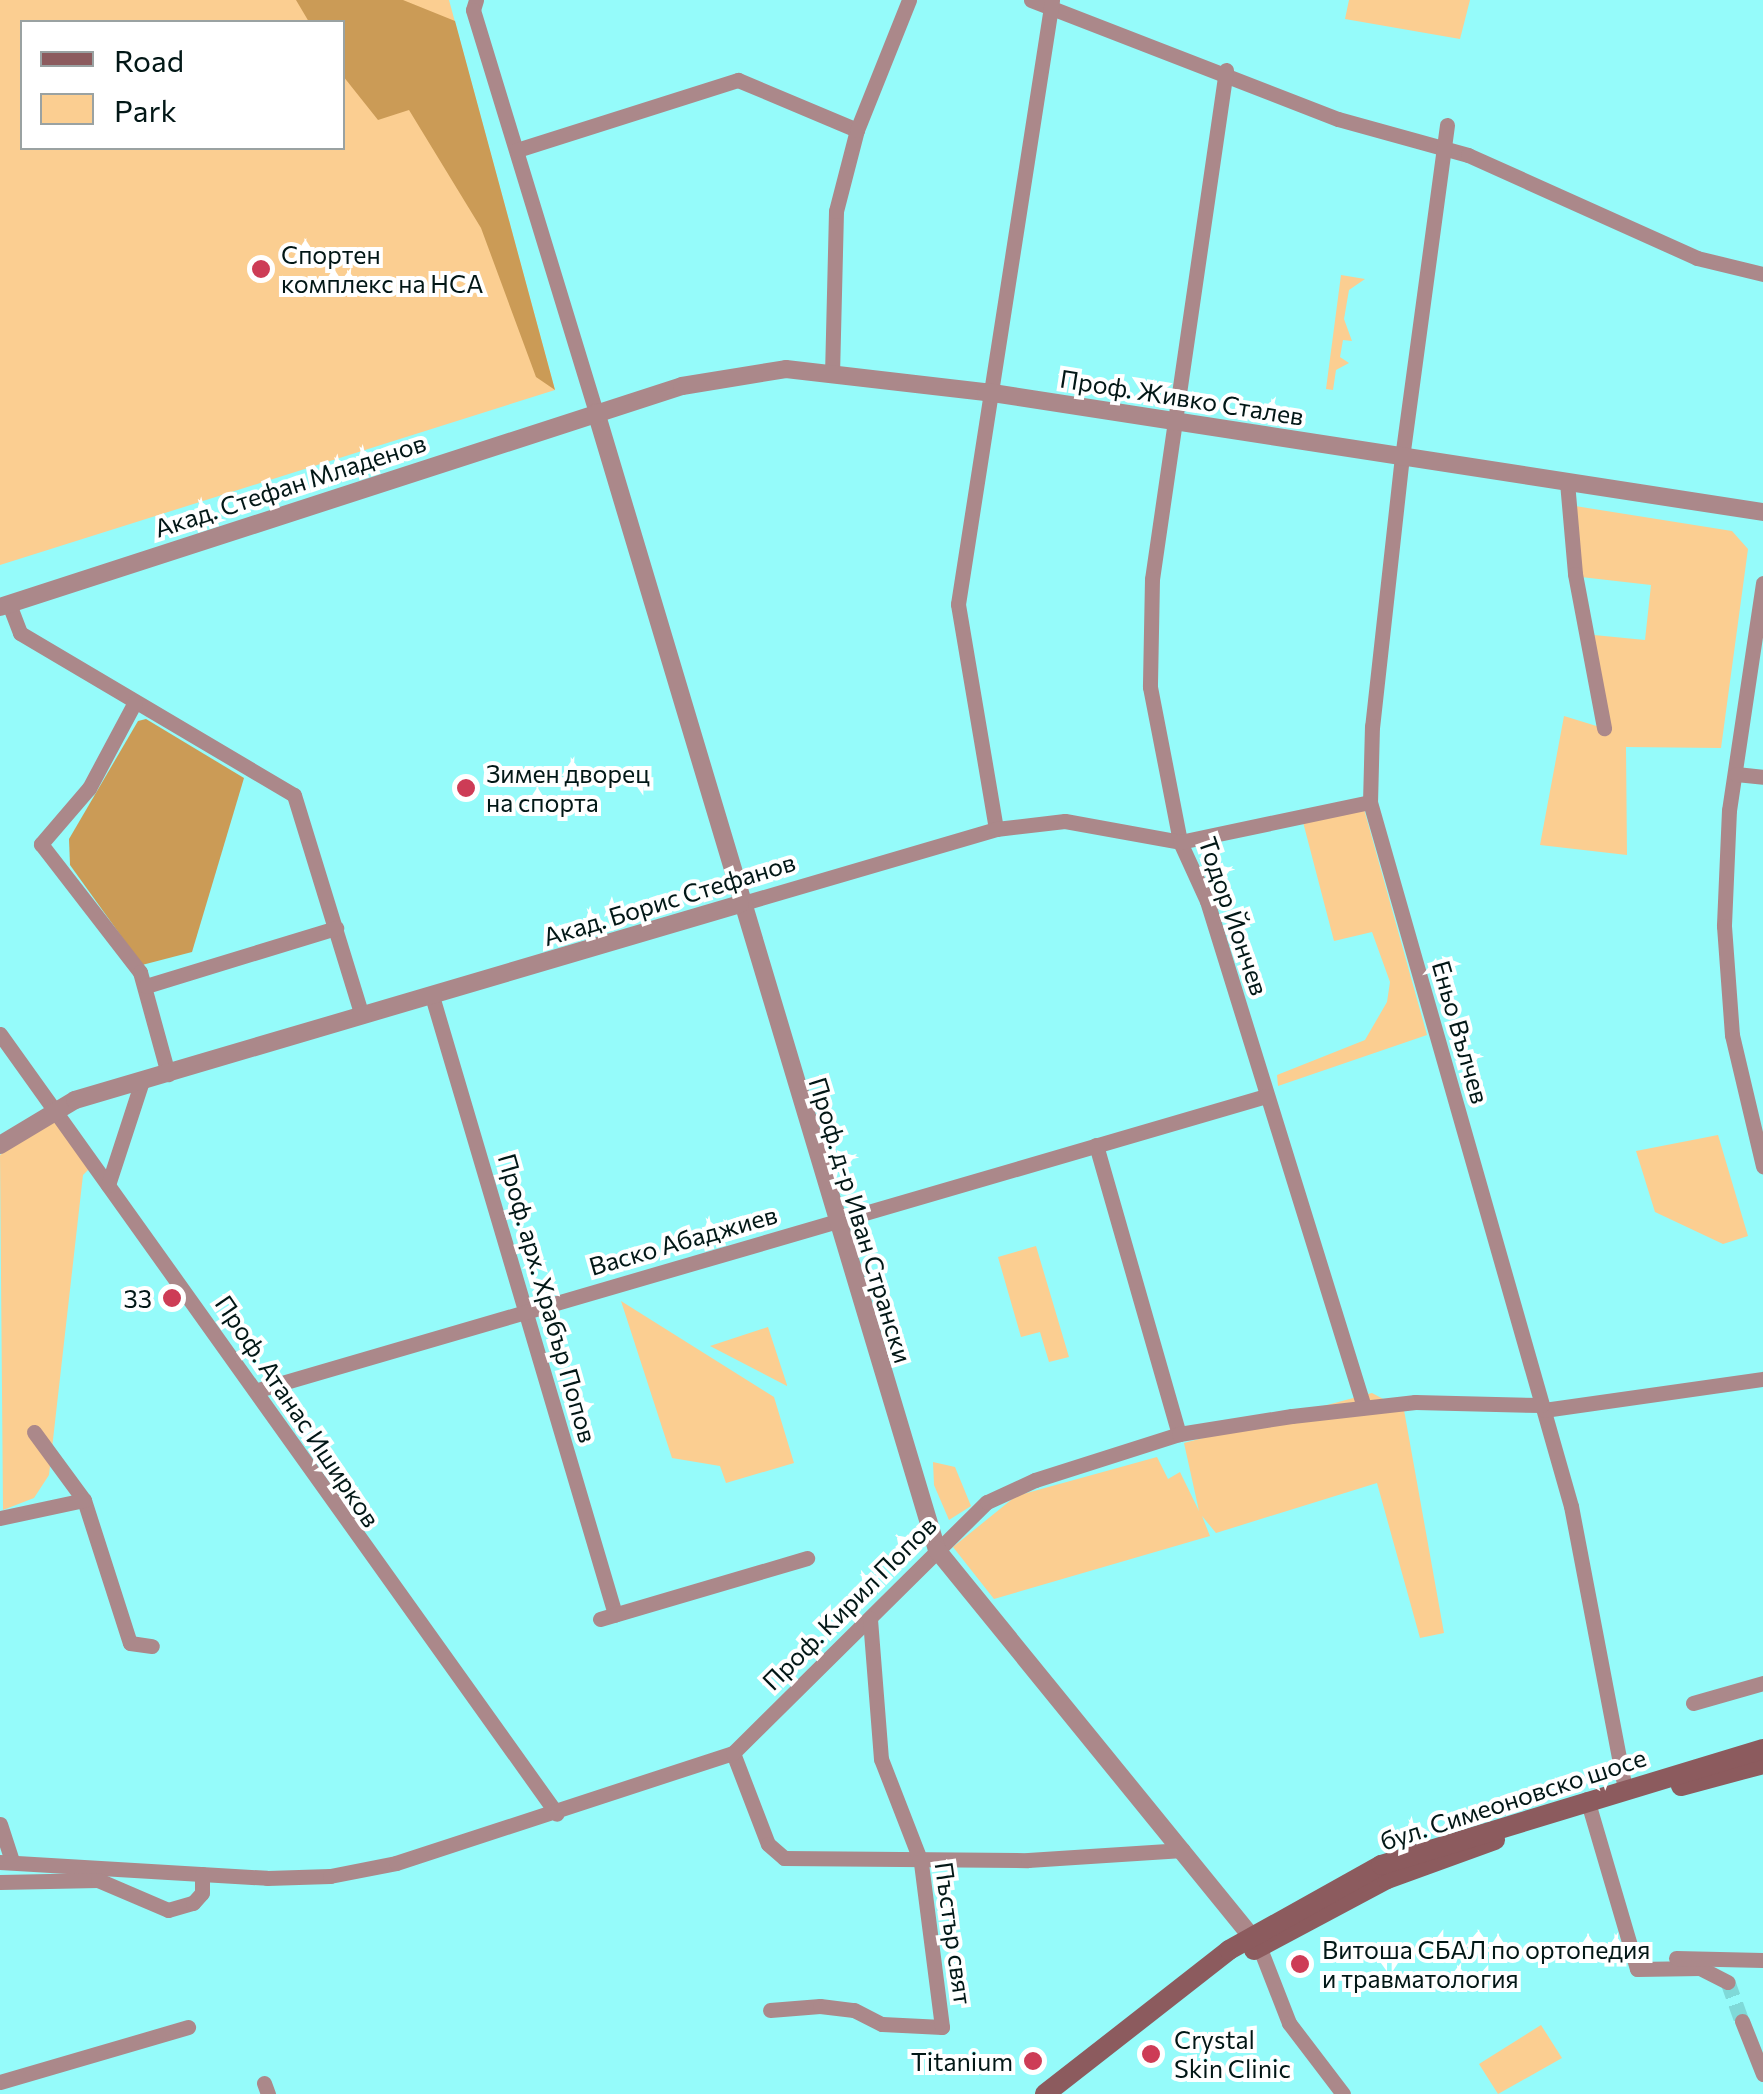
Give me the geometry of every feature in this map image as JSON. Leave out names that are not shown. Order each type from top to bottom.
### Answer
[{"type":"main road","name":"бул. Симеоновско шосе","points":[[1045,2094],[1256,1940],[1409,1869],[1625,1788],[1763,1749]]},
{"type":"main road","name":"бул. Симеоновско шосе","points":[[1588,1805],[1763,1764]]},
{"type":"main road","name":"бул. Симеоновско шосе","points":[[1066,2094],[1256,1940]]},
{"type":"street","points":[[476,0],[473,10],[596,412]]},
{"type":"street","points":[[832,375],[836,211],[857,130],[909,0]]},
{"type":"street","points":[[1030,0],[1051,4],[1226,70],[1338,119],[1440,148],[1579,201],[1670,248],[1763,274]]},
{"type":"street","points":[[996,829],[958,604],[986,392],[1051,4]]},
{"type":"street","name":"Тодор Йончев","points":[[1226,70],[1152,579],[1150,688],[1180,842],[1207,901],[1364,1407]]},
{"type":"street","points":[[518,150],[738,80],[857,130]]},
{"type":"street","name":"Еньо Вълчев","points":[[1447,126],[1440,148],[1402,456],[1372,726],[1370,802],[1571,1506],[1625,1788]]},
{"type":"street","name":"Проф. Живко Сталев","points":[[596,412],[738,374],[832,375],[986,392],[1763,512]]},
{"type":"street","name":"Акад. Стефан Младенов","points":[[5,605],[596,412]]},
{"type":"street","name":"Проф. д-р Иван Странски","points":[[596,412],[834,1222],[937,1550],[1256,1940]]},
{"type":"street","points":[[1566,482],[1574,574],[1604,728]]},
{"type":"street","points":[[1763,583],[1726,844],[1727,978],[1732,1035],[1763,1166]]},
{"type":"street","points":[[5,605],[20,633],[294,795],[362,1016]]},
{"type":"street","points":[[135,702],[89,788],[56,834],[41,844],[146,986],[168,1074]]},
{"type":"street","points":[[1736,774],[1763,778]]},
{"type":"street","name":"Акад. Борис Стефанов","points":[[0,1144],[53,1108],[996,829],[1065,821],[1180,842],[1370,802]]},
{"type":"street","points":[[146,986],[336,928]]},
{"type":"street","name":"Проф. арх. Храбър Попов","points":[[432,996],[525,1310],[608,1617],[807,1558]]},
{"type":"street","name":"Проф. Атанас Иширков","points":[[0,1034],[258,1390],[380,1573],[556,1814]]},
{"type":"street","points":[[108,1185],[142,1081]]},
{"type":"street","name":"Васко Абаджиев","points":[[258,1390],[1266,1096]]},
{"type":"street","points":[[1096,1145],[1179,1434]]},
{"type":"street","name":"Проф. Кирил Попов","points":[[6,1861],[202,1874],[330,1876],[556,1814],[732,1753],[987,1502],[1179,1434],[1364,1407],[1543,1408],[1763,1379]]},
{"type":"street","points":[[34,1432],[84,1500],[130,1642],[152,1646]]},
{"type":"street","points":[[0,1518],[84,1500]]},
{"type":"street","name":"Пъстър свят","points":[[770,2010],[820,2006],[854,2010],[882,2024],[942,2027],[921,1862],[881,1759],[870,1618]]},
{"type":"street","points":[[1693,1703],[1763,1682]]},
{"type":"street","points":[[732,1753],[774,1853],[796,1860],[921,1862],[1184,1850]]},
{"type":"street","points":[[1588,1805],[1637,1969],[1700,1968],[1728,1982]]},
{"type":"street","points":[[0,1824],[6,1861]]},
{"type":"street","points":[[0,1882],[98,1880],[177,1910],[202,1892],[202,1874]]},
{"type":"street","points":[[1256,1940],[1289,2023],[1343,2094]]},
{"type":"street","points":[[1676,1958],[1763,1960]]},
{"type":"street","points":[[1742,2021],[1763,2074]]},
{"type":"street","points":[[0,2082],[188,2027]]},
{"type":"green space","name":"Спортен комплекс на НСА","points":[[0,0],[449,0],[555,390],[0,565]]},
{"type":"green space","points":[[1349,0],[1470,0],[1460,39],[1345,19]]},
{"type":"green space","points":[[1341,275],[1365,279],[1349,290],[1344,319],[1352,341],[1343,340],[1340,357],[1349,363],[1336,370],[1333,390],[1326,389]]},
{"type":"green space","points":[[1575,506],[1732,531],[1748,549],[1721,748],[1626,747],[1627,855],[1540,845],[1564,716],[1603,728],[1594,635],[1645,640],[1651,585],[1581,577]]},
{"type":"green space","points":[[1364,809],[1427,1035],[1278,1086],[1277,1075],[1365,1040],[1387,1002],[1390,982],[1372,932],[1334,941],[1303,822]]},
{"type":"green space","points":[[56,1122],[94,1164],[83,1175],[49,1475],[34,1498],[3,1510],[0,1155],[40,1124]]},
{"type":"green space","points":[[1718,1135],[1748,1236],[1723,1244],[1655,1212],[1636,1151]]},
{"type":"green space","points":[[1036,1246],[1069,1357],[1049,1362],[1040,1332],[1021,1337],[998,1257]]},
{"type":"green space","points":[[621,1301],[774,1397],[794,1463],[726,1483],[720,1466],[672,1458]]},
{"type":"green space","points":[[768,1327],[787,1385],[787,1386],[710,1346]]},
{"type":"green space","points":[[1372,1393],[1404,1410],[1444,1633],[1420,1638],[1377,1483],[1216,1533],[1202,1516],[1210,1536],[994,1599],[953,1547],[1016,1496],[1157,1457],[1168,1479],[1180,1472],[1199,1511],[1184,1443]]},
{"type":"green space","points":[[933,1462],[955,1467],[971,1506],[949,1520],[934,1485]]},
{"type":"green space","points":[[1541,2025],[1562,2058],[1498,2094],[1479,2064]]},
{"type":"shaded area","points":[[296,0],[403,0],[455,21],[555,390],[536,377],[481,228],[409,110],[378,120],[345,79],[345,20],[308,20]]},
{"type":"shaded area","points":[[146,719],[244,778],[192,952],[142,965],[70,865],[69,839],[138,721]]},
{"type":"tunnel","points":[[1728,1982],[1742,2021]]},
{"type":"place","name":"Спортен комплекс на НСА","points":[[261,269]]},
{"type":"place","name":"Зимен дворец на спорта","points":[[466,788]]},
{"type":"place","name":"33","points":[[172,1298]]},
{"type":"place","name":"Витоша СБАЛ по ортопедия и травматология","points":[[1300,1964]]},
{"type":"place","name":"Crystal Skin Clinic","points":[[1151,2054]]},
{"type":"place","name":"Titanium","points":[[1033,2061]]}]
